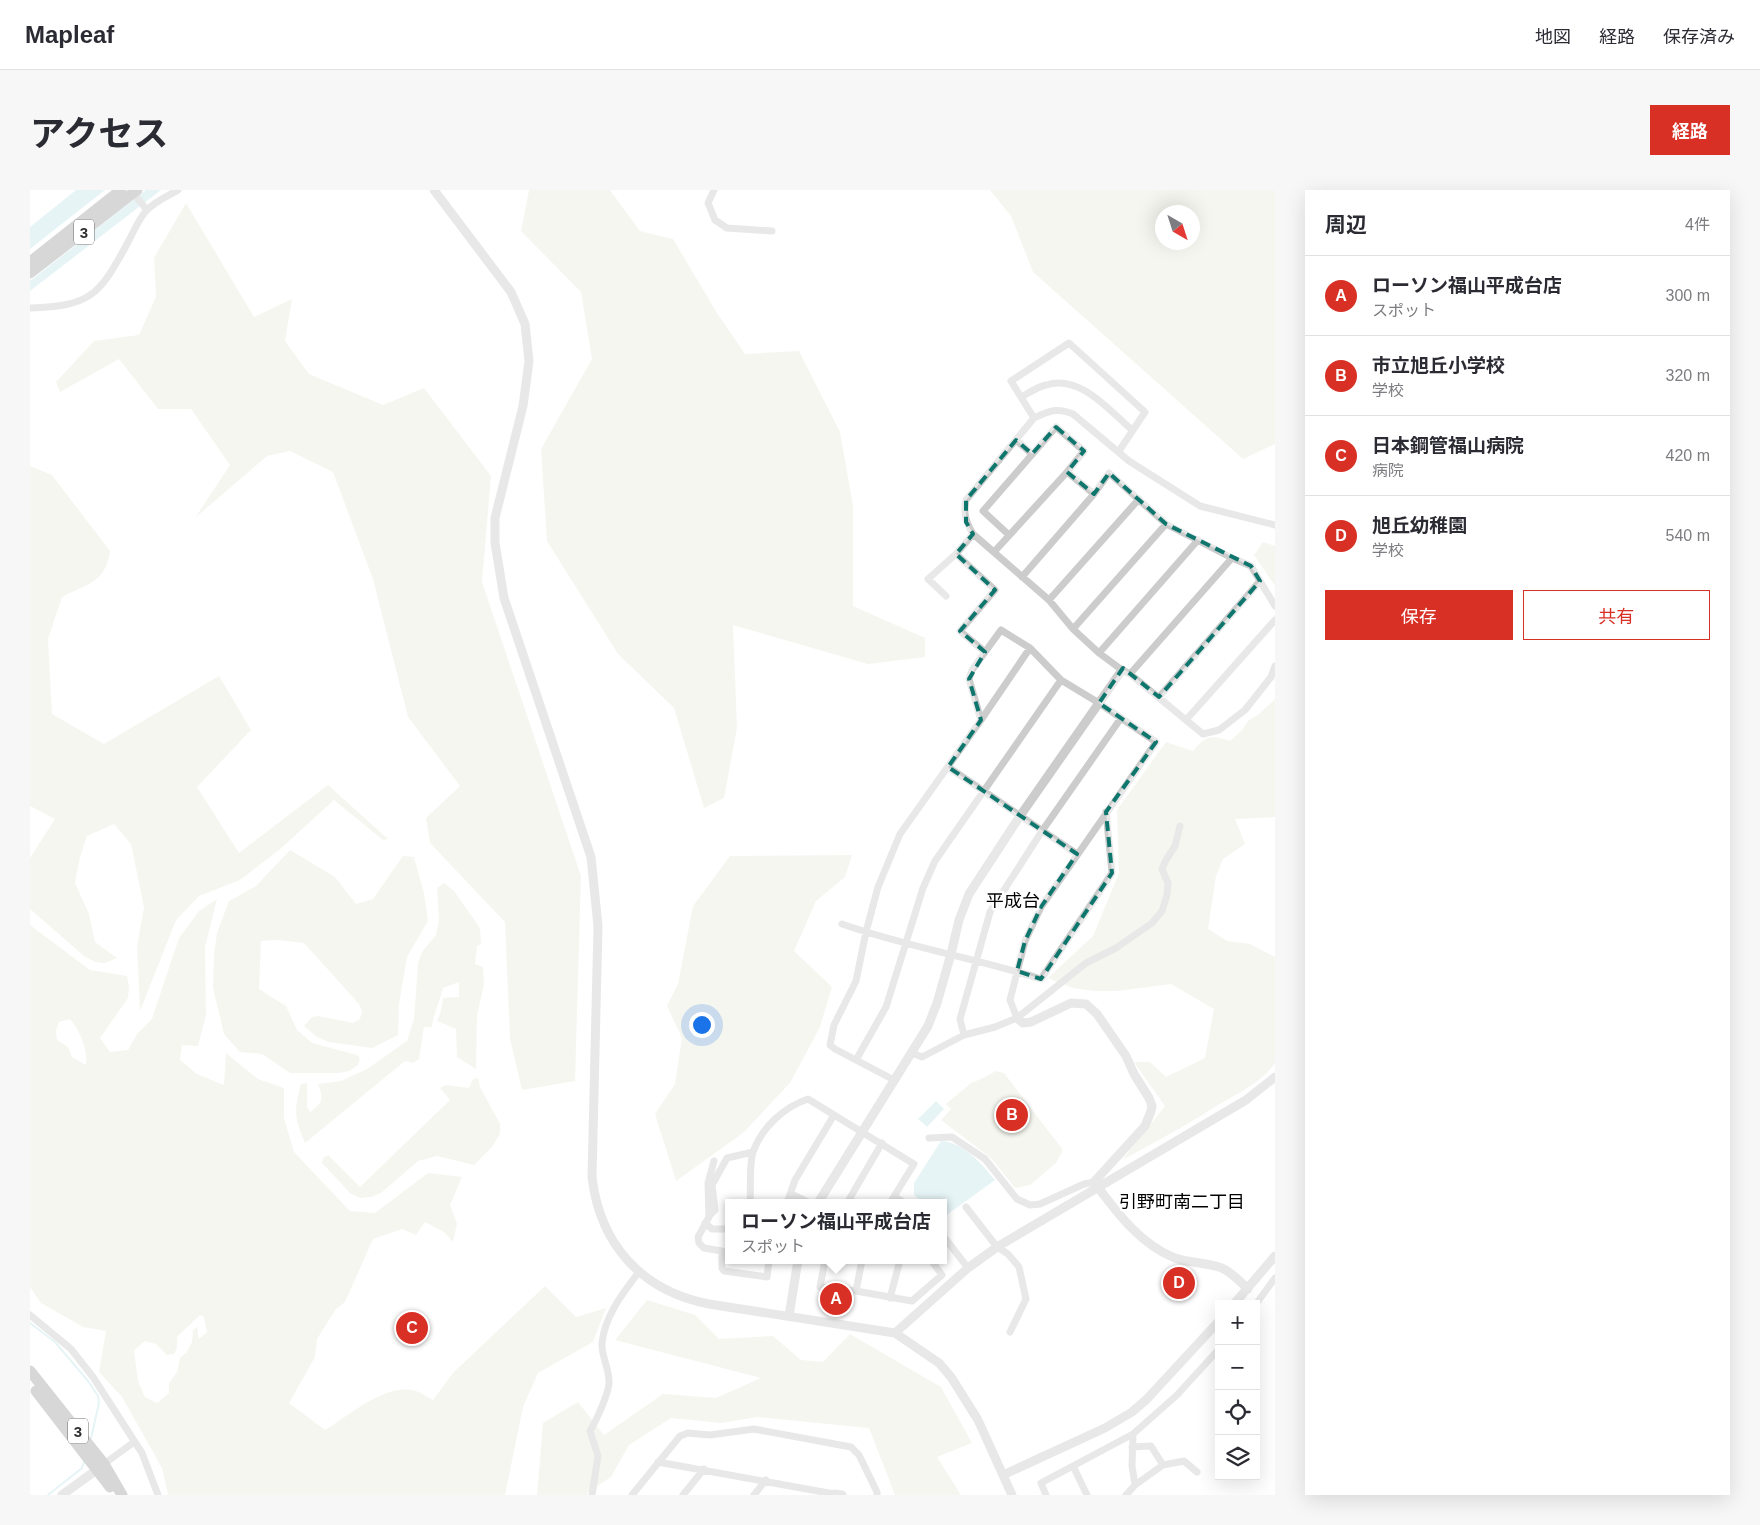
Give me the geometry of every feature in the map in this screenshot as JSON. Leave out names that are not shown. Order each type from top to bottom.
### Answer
[{"type":"main road","name":"3","points":[[30,262],[121,190]]},
{"type":"main road","name":"3","points":[[30,273],[134,192]]},
{"type":"main road","name":"3","points":[[30,1371],[122,1495]]},
{"type":"main road","name":"3","points":[[30,1383],[101,1466],[114,1495]]},
{"type":"street","points":[[30,308],[56,307],[86,299],[105,282],[147,210],[178,190]]},
{"type":"street","points":[[434,190],[511,292],[525,324],[529,361],[523,406],[495,518],[495,543],[504,598],[591,857],[598,926],[592,1177],[594,1194],[607,1228],[626,1258],[639,1272],[660,1287],[694,1301],[895,1333],[939,1363],[951,1377],[978,1420],[1012,1495]]},
{"type":"street","points":[[714,190],[708,203],[715,220],[727,228],[772,231]]},
{"type":"street","points":[[134,192],[147,210]]},
{"type":"street","points":[[1034,418],[1011,381],[1069,343],[1145,412],[1119,451]]},
{"type":"street","points":[[1021,397],[1046,385],[1072,384],[1089,393],[1132,430]]},
{"type":"street","points":[[1275,525],[1200,506],[1129,461],[1073,414],[1062,409],[1049,411],[1034,418],[966,500],[964,511],[966,522],[973,534],[1049,600],[1073,629],[1099,653],[1159,697],[1203,734],[1219,730],[1245,710],[1271,677],[1275,666]]},
{"type":"street","points":[[994,552],[1084,451],[1056,427],[983,511],[1009,535]]},
{"type":"street","points":[[1016,440],[1032,454]]},
{"type":"street","points":[[1067,472],[1094,494]]},
{"type":"street","points":[[1022,577],[1094,494],[1109,473],[1166,524],[1251,566],[1275,606]]},
{"type":"street","points":[[1049,600],[1139,499]]},
{"type":"street","points":[[1073,629],[1166,524]]},
{"type":"street","points":[[946,596],[928,579],[956,554],[973,534]]},
{"type":"street","points":[[1099,653],[1198,540]]},
{"type":"street","points":[[956,554],[995,590],[960,631],[985,652]]},
{"type":"street","points":[[820,1199],[928,1026],[952,954],[959,920],[970,894],[1020,816],[1099,703],[1232,558]]},
{"type":"street","points":[[1159,697],[1260,581]]},
{"type":"street","points":[[1186,720],[1275,620]]},
{"type":"street","points":[[929,1138],[952,1137],[985,1159],[1017,1199],[1030,1204],[1040,1204],[1084,1184],[1095,1184],[1144,1126],[1152,1106],[1126,1056],[1097,1014],[1086,1004],[1071,1004],[1031,1022],[1023,1023],[1017,1018],[1010,1000],[1025,941],[1041,907],[1156,742],[1099,703],[1061,680],[1030,648],[1001,630],[972,670],[969,679],[981,720]]},
{"type":"street","points":[[894,1080],[830,1045],[834,1025],[856,982],[866,932],[878,887],[900,834],[1030,648]]},
{"type":"street","points":[[856,1060],[886,1006],[922,888],[934,862],[1061,680]]},
{"type":"street","points":[[964,1035],[960,1019],[990,912],[1042,831],[1120,718]]},
{"type":"street","points":[[948,767],[1077,854]]},
{"type":"street","points":[[842,924],[906,944],[952,954],[1041,979],[1112,873],[1106,812]]},
{"type":"street","points":[[912,1053],[922,1057],[964,1035],[995,1027],[1017,1018],[1086,963],[1116,948],[1152,923],[1162,910],[1167,895],[1168,883],[1162,869],[1175,846],[1180,826]]},
{"type":"street","points":[[895,1333],[968,1268],[997,1247],[1095,1184],[1246,1100],[1275,1078]]},
{"type":"street","points":[[750,1199],[753,1152],[765,1130],[780,1114],[794,1104],[808,1099],[914,1164],[894,1199]]},
{"type":"street","points":[[789,1199],[795,1180],[834,1114]]},
{"type":"street","points":[[849,1199],[882,1143]]},
{"type":"street","points":[[753,1152],[727,1158],[712,1185],[715,1210],[698,1237],[699,1243],[704,1248],[722,1251],[722,1268],[724,1271],[767,1277],[769,1264]]},
{"type":"street","points":[[714,1161],[708,1183],[707,1220],[712,1229],[725,1229]]},
{"type":"street","points":[[1095,1184],[1128,1224],[1161,1251],[1176,1258],[1223,1268],[1248,1289]]},
{"type":"street","points":[[791,1194],[802,1199]]},
{"type":"street","points":[[966,1207],[997,1247],[1008,1254],[1019,1266],[1026,1299],[1010,1332]]},
{"type":"street","points":[[947,1241],[968,1268]]},
{"type":"street","points":[[1238,1300],[1275,1256]]},
{"type":"street","points":[[789,1316],[797,1264]]},
{"type":"street","points":[[824,1264],[820,1287],[912,1301],[942,1275],[934,1264]]},
{"type":"street","points":[[856,1292],[861,1264]]},
{"type":"street","points":[[890,1298],[899,1264]]},
{"type":"street","points":[[592,1495],[598,1456],[590,1430],[598,1416],[610,1382],[602,1344],[610,1315],[622,1294],[639,1272]]},
{"type":"street","points":[[1259,1300],[1275,1278]]},
{"type":"street","points":[[30,1315],[72,1349],[93,1377],[142,1453],[158,1495]]},
{"type":"street","points":[[1003,1475],[1105,1428],[1132,1412],[1146,1400],[1215,1325]]},
{"type":"street","points":[[1046,1495],[1041,1483],[1133,1434],[1177,1395],[1215,1353]]},
{"type":"street","points":[[632,1495],[680,1436],[688,1434],[710,1435],[754,1428],[851,1447],[859,1455],[877,1495]]},
{"type":"street","points":[[1133,1434],[1132,1466],[1135,1485]]},
{"type":"street","points":[[62,1495],[134,1442]]},
{"type":"street","points":[[1132,1447],[1151,1446],[1163,1464]]},
{"type":"street","points":[[1126,1495],[1135,1485],[1163,1464],[1184,1461],[1197,1472]]},
{"type":"street","points":[[658,1462],[766,1480],[836,1495]]},
{"type":"street","points":[[1073,1466],[1086,1495]]},
{"type":"street","points":[[688,1493],[704,1469]]},
{"type":"street","points":[[754,1495],[766,1480]]},
{"type":"highlighted area","points":[[1056,427],[1084,451],[1067,472],[1094,494],[1109,473],[1166,524],[1251,566],[1260,581],[1159,697],[1123,668],[1099,703],[1156,742],[1106,812],[1112,873],[1041,979],[1017,971],[1025,941],[1041,907],[1077,854],[948,767],[981,720],[969,679],[985,652],[960,631],[995,590],[956,554],[973,534],[966,522],[966,500],[1016,440],[1032,454]]},
{"type":"green space","points":[[529,190],[610,190],[640,231],[673,239],[717,313],[745,354],[799,351],[840,432],[853,506],[853,606],[925,638],[925,657],[868,664],[733,625],[737,728],[724,798],[704,808],[674,708],[618,654],[547,541],[541,449],[592,359],[581,292],[521,231]]},
{"type":"green space","points":[[990,190],[1275,190],[1275,444],[1243,459],[1033,272],[1011,216]]},
{"type":"green space","points":[[186,203],[254,317],[292,299],[285,341],[309,374],[383,405],[424,388],[491,476],[482,582],[581,876],[575,1081],[522,1090],[510,1039],[505,922],[430,843],[426,818],[460,786],[408,717],[373,579],[333,472],[290,451],[267,456],[195,518],[230,465],[191,409],[158,409],[119,359],[60,392],[56,382],[94,341],[139,335],[156,297],[154,258]]},
{"type":"green space","points":[[30,466],[52,475],[110,551],[104,570],[94,581],[62,597],[48,639],[52,714],[104,744],[219,676],[251,730],[197,787],[239,853],[328,785],[388,839],[383,840],[334,800],[279,850],[240,880],[199,896],[176,920],[140,1011],[137,947],[144,907],[131,844],[114,824],[87,836],[80,857],[75,883],[89,914],[95,942],[117,958],[105,963],[95,962],[84,956],[30,909],[30,858],[55,819],[30,806]]},
{"type":"green space","points":[[1263,542],[1275,546],[1275,586],[1254,555]]},
{"type":"green space","points":[[1275,699],[1275,817],[1235,819],[1245,844],[1223,859],[1216,876],[1208,929],[1227,941],[1250,944],[1275,957],[1275,1063],[1258,1081],[1244,1090],[1122,1160],[1165,1106],[1134,1062],[1150,1062],[1166,1077],[1205,1058],[1214,1009],[1171,984],[1117,991],[1094,991],[1073,988],[1048,978],[1093,936],[1119,873],[1117,810],[1166,742],[1193,751],[1205,739],[1213,737],[1230,741],[1242,730],[1248,721],[1259,714]]},
{"type":"green space","points":[[290,850],[335,877],[356,904],[373,899],[403,856],[414,857],[424,893],[428,921],[407,957],[399,1004],[398,1035],[372,1048],[329,1042],[317,1037],[304,1026],[312,1017],[318,1016],[353,1023],[360,1019],[362,1011],[359,1004],[304,943],[277,940],[261,941],[259,989],[286,1006],[297,1030],[312,1043],[357,1055],[360,1058],[358,1065],[349,1071],[339,1073],[290,1073],[262,1054],[240,1052],[224,1034],[213,988],[217,933],[229,901],[256,886]]},
{"type":"green space","points":[[852,855],[845,877],[816,901],[794,951],[832,987],[820,1027],[790,1083],[743,1133],[676,1181],[655,1114],[675,1084],[682,1038],[667,1006],[678,984],[693,906],[730,856]]},
{"type":"green space","points":[[444,883],[454,891],[480,928],[481,944],[477,946],[475,964],[483,967],[484,985],[477,1015],[476,1069],[457,1057],[456,1029],[437,1021],[443,998],[459,997],[459,982],[443,988],[432,1027],[424,1027],[419,1059],[413,1063],[405,1061],[305,1143],[296,1114],[301,1084],[307,1083],[307,1107],[310,1112],[318,1106],[322,1097],[318,1084],[341,1081],[367,1069],[407,1041],[414,1019],[418,963],[422,952],[436,935],[439,920],[437,888]]},
{"type":"green space","points":[[217,899],[205,947],[206,1015],[198,1046],[182,1045],[180,1060],[197,1074],[224,1085],[226,1053],[258,1079],[284,1088],[284,1118],[294,1152],[350,1211],[375,1213],[428,1173],[462,1177],[450,1205],[457,1224],[453,1242],[444,1232],[425,1222],[416,1235],[402,1229],[373,1239],[345,1302],[336,1309],[317,1339],[315,1357],[289,1403],[325,1430],[381,1395],[393,1391],[405,1389],[416,1391],[433,1400],[453,1373],[545,1286],[576,1317],[606,1308],[593,1342],[538,1373],[523,1407],[505,1495],[168,1495],[162,1468],[122,1397],[99,1372],[106,1331],[83,1327],[41,1303],[30,1287],[30,925],[90,970],[127,976],[129,986],[128,998],[100,1038],[110,1052],[128,1050],[137,1034],[152,1019],[179,938],[199,911]],"holes":[[[70,1019],[82,1041],[86,1053],[86,1065],[72,1057],[68,1047],[57,1040],[56,1031],[59,1022]],[[200,1315],[204,1317],[207,1332],[199,1339],[197,1327],[193,1330],[192,1342],[186,1353],[180,1358],[177,1372],[169,1383],[169,1393],[157,1403],[145,1397],[138,1381],[134,1350],[145,1341],[156,1344],[167,1355],[174,1354],[177,1348],[177,1337]]]},
{"type":"green space","points":[[996,1071],[1004,1073],[1063,1150],[1056,1163],[1030,1185],[1015,1188],[992,1159],[941,1120],[951,1109],[946,1104],[971,1083]]},
{"type":"green space","points":[[478,1078],[480,1087],[500,1124],[500,1134],[492,1147],[474,1165],[437,1156],[418,1161],[381,1193],[371,1197],[360,1198],[351,1194],[322,1163],[323,1158],[328,1155],[360,1187],[450,1100],[440,1088],[446,1085],[469,1088],[473,1079]]},
{"type":"green space","points":[[647,1300],[695,1315],[719,1339],[773,1336],[801,1360],[823,1362],[850,1334],[941,1387],[972,1443],[937,1457],[961,1495],[895,1495],[869,1428],[757,1417],[721,1423],[671,1418],[629,1445],[611,1477],[588,1492],[587,1495],[537,1495],[543,1423],[578,1402],[604,1435],[663,1394],[716,1398],[761,1378],[615,1340]]},
{"type":"water","points":[[76,190],[105,190],[30,249],[30,227]]},
{"type":"water","points":[[146,190],[161,190],[30,291],[30,281]]},
{"type":"water","points":[[936,1101],[944,1109],[927,1127],[918,1119]]},
{"type":"water","points":[[941,1141],[957,1145],[971,1155],[995,1180],[947,1215],[947,1199],[919,1199],[914,1195],[914,1183]]},
{"type":"waterway","points":[[30,1323],[55,1342],[88,1381],[98,1396],[99,1403],[91,1438]]},
{"type":"waterway","points":[[48,1495],[82,1468],[84,1462]]},
{"type":"place","name":"市立旭丘小学校","points":[[1012,1115]]},
{"type":"place","name":"旭丘幼稚園","points":[[1179,1283]]},
{"type":"place","name":"ローソン福山平成台店","points":[[836,1299]]},
{"type":"place","name":"日本鋼管福山病院","points":[[412,1328]]},
{"type":"district","name":"平成台","points":[[1013,901]]},
{"type":"district","name":"引野町南二丁目","points":[[1182,1202]]}]
